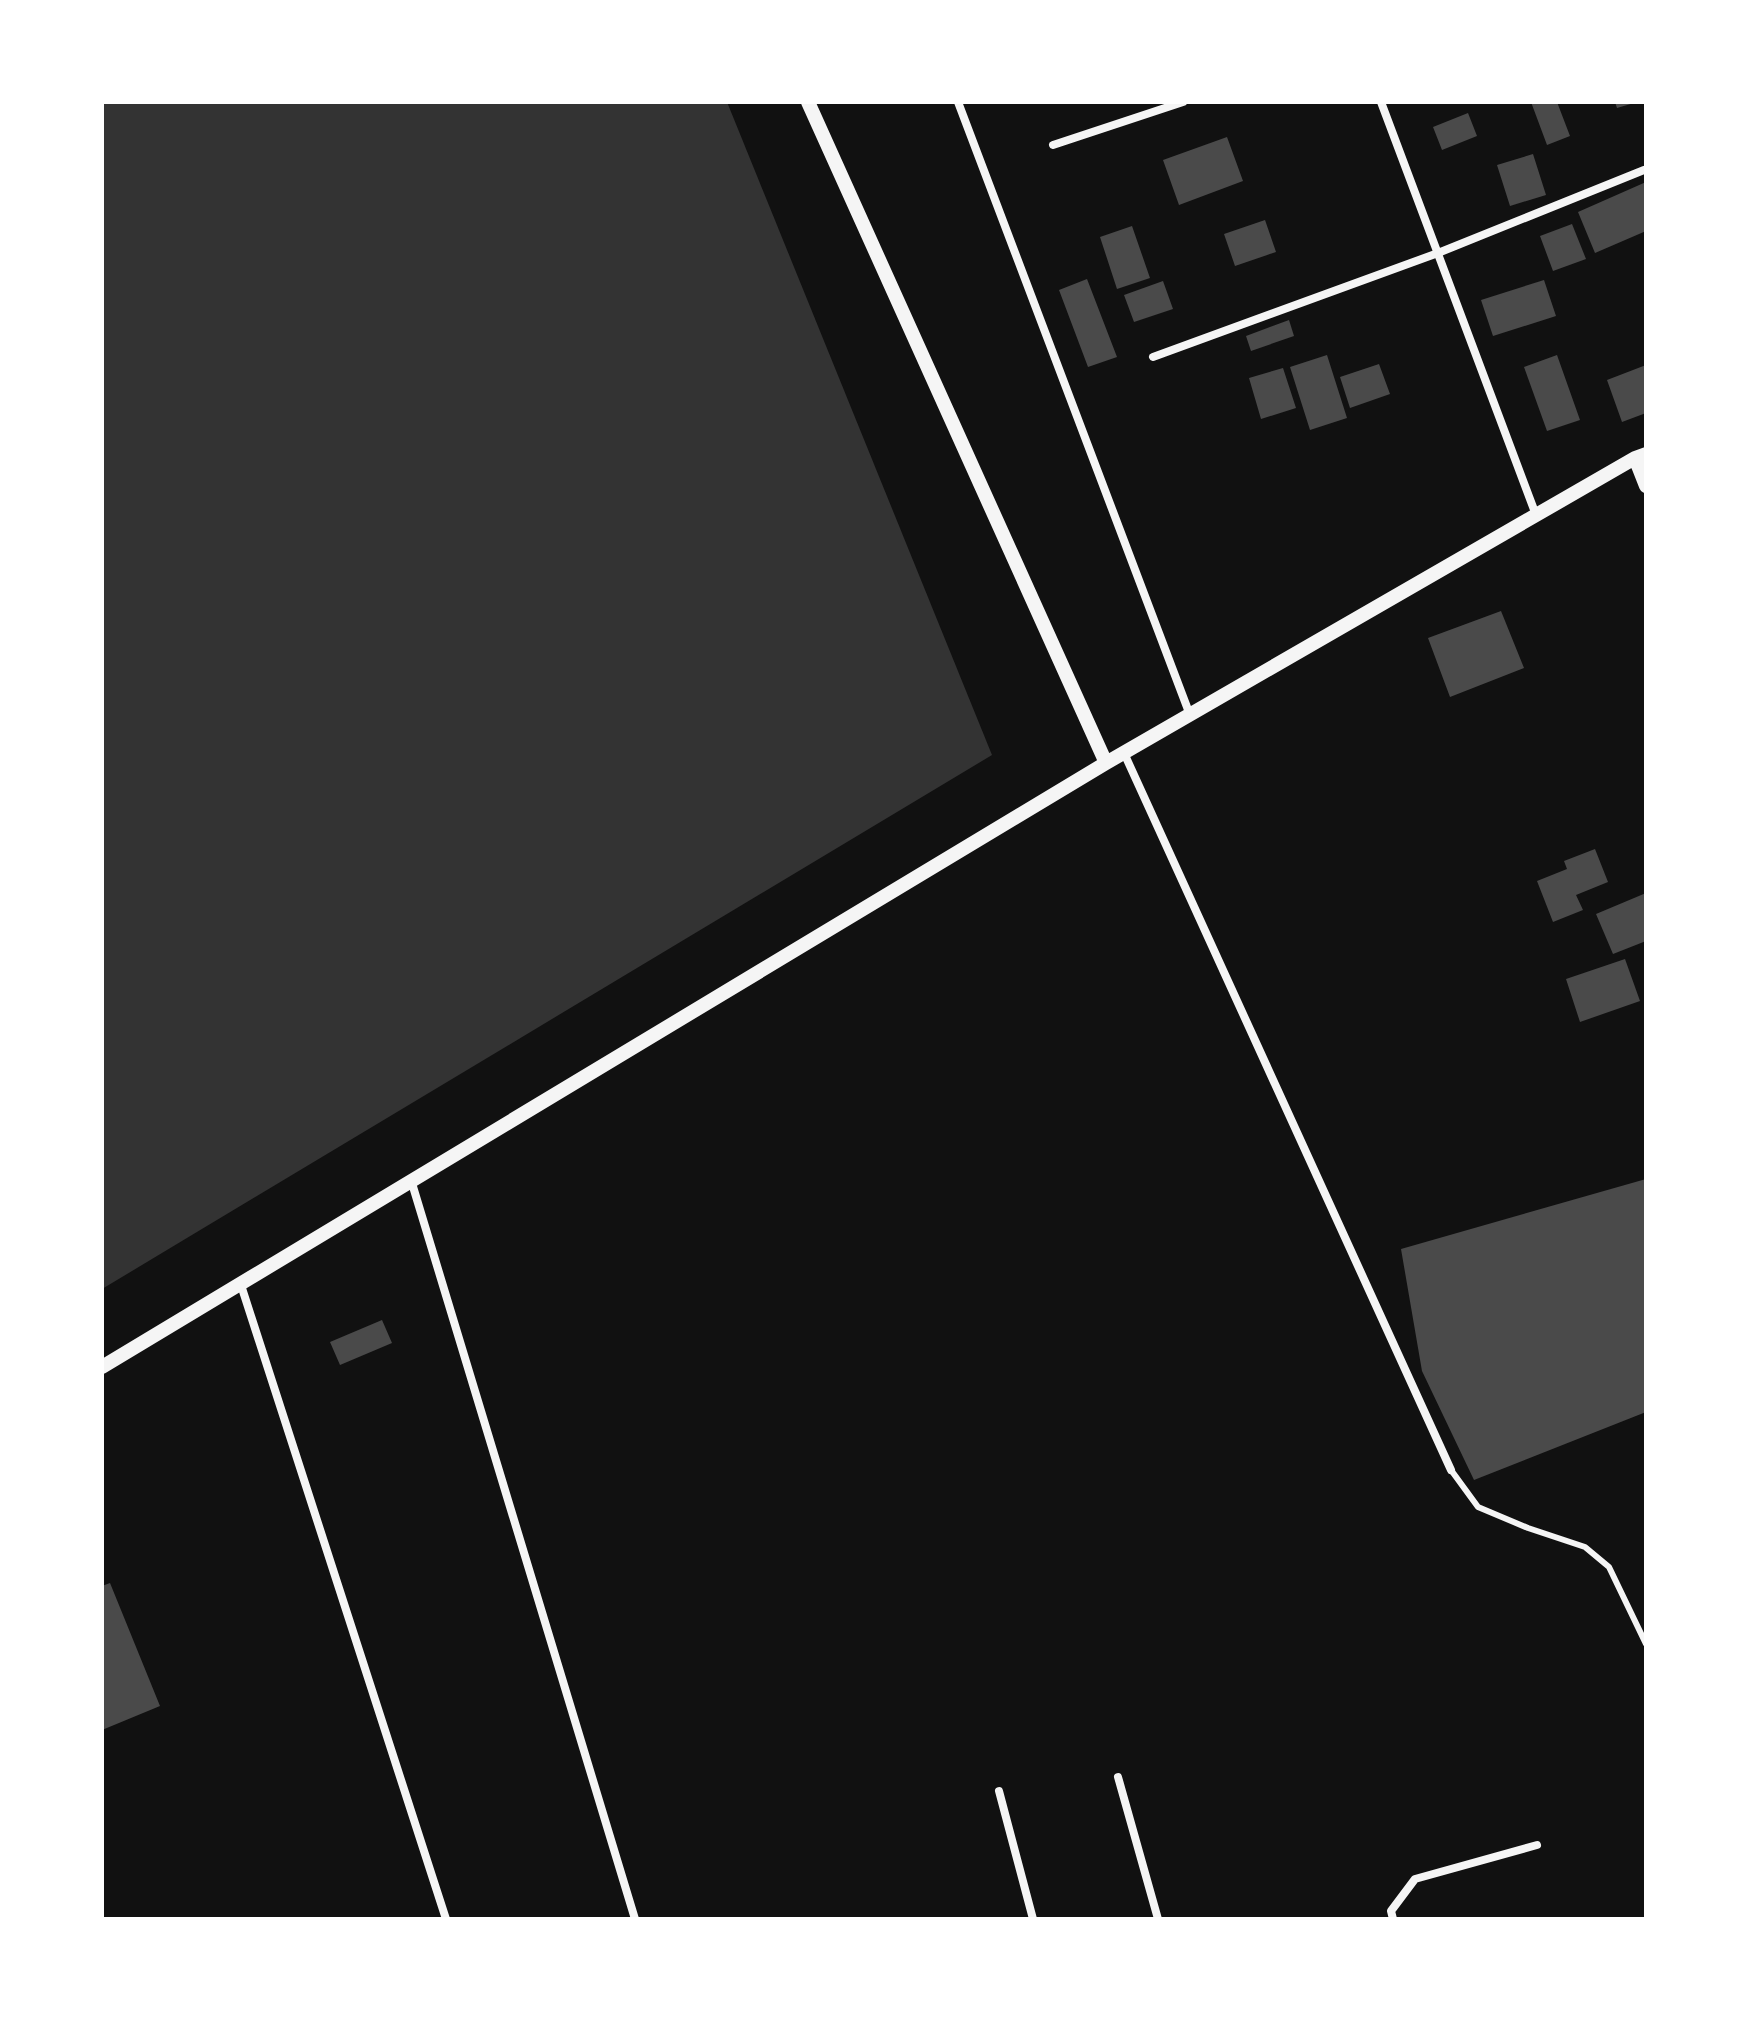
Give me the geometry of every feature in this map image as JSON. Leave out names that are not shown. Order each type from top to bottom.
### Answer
[{"type":"street","points":[[808,102],[1106,763]]},
{"type":"street","points":[[958,102],[1190,715]]},
{"type":"street","points":[[1053,145],[1183,102]]},
{"type":"street","points":[[1381,102],[1536,515]]},
{"type":"street","points":[[1153,357],[1438,253],[1644,170]]},
{"type":"street","points":[[102,1367],[1106,763],[1640,456],[1646,486]]},
{"type":"street","points":[[1124,753],[1451,1470]]},
{"type":"street","points":[[411,1179],[635,1919]]},
{"type":"street","points":[[240,1282],[446,1919]]},
{"type":"street","points":[[1118,1777],[1158,1919]]},
{"type":"street","points":[[999,1791],[1033,1919]]},
{"type":"street","points":[[1393,1919],[1391,1911],[1415,1879],[1537,1845]]},
{"type":"lane","points":[[1451,1470],[1478,1507],[1585,1547],[1609,1567],[1646,1644]]},
{"type":"shaded area","points":[[102,102],[727,102],[992,755],[102,1289]]},
{"type":"building","points":[[1531,102],[1557,102],[1570,136],[1547,145]]},
{"type":"building","points":[[1615,102],[1634,102],[1634,103],[1617,108]]},
{"type":"building","points":[[1468,113],[1477,136],[1442,150],[1433,127]]},
{"type":"building","points":[[1227,137],[1243,181],[1179,205],[1163,160]]},
{"type":"building","points":[[1533,154],[1546,195],[1510,206],[1497,165]]},
{"type":"building","points":[[1646,182],[1646,231],[1595,253],[1578,212]]},
{"type":"building","points":[[1265,220],[1276,252],[1235,266],[1224,234]]},
{"type":"building","points":[[1572,224],[1586,259],[1553,271],[1540,236]]},
{"type":"building","points":[[1132,226],[1150,278],[1117,289],[1100,237]]},
{"type":"building","points":[[1087,279],[1117,357],[1088,367],[1059,290]]},
{"type":"building","points":[[1544,280],[1556,316],[1493,336],[1481,300]]},
{"type":"building","points":[[1163,281],[1173,309],[1134,322],[1124,295]]},
{"type":"building","points":[[1289,320],[1294,336],[1251,351],[1246,336]]},
{"type":"building","points":[[1327,355],[1347,418],[1310,430],[1290,367]]},
{"type":"building","points":[[1557,355],[1580,420],[1547,431],[1524,367]]},
{"type":"building","points":[[1379,364],[1390,394],[1350,408],[1340,377]]},
{"type":"building","points":[[1646,365],[1646,413],[1622,422],[1607,380]]},
{"type":"building","points":[[1283,368],[1296,408],[1261,419],[1249,378]]},
{"type":"building","points":[[1501,611],[1524,668],[1450,697],[1428,638]]},
{"type":"building","points":[[1595,849],[1608,882],[1576,895],[1583,910],[1553,922],[1537,881],[1567,869],[1564,861]]},
{"type":"building","points":[[1646,893],[1646,941],[1613,954],[1596,914]]},
{"type":"building","points":[[1625,959],[1640,1001],[1580,1022],[1566,979]]},
{"type":"building","points":[[1646,1179],[1646,1412],[1474,1480],[1422,1371],[1401,1249]]},
{"type":"building","points":[[382,1320],[392,1343],[340,1365],[330,1342]]},
{"type":"building","points":[[110,1583],[160,1706],[102,1730],[102,1586]]}]
